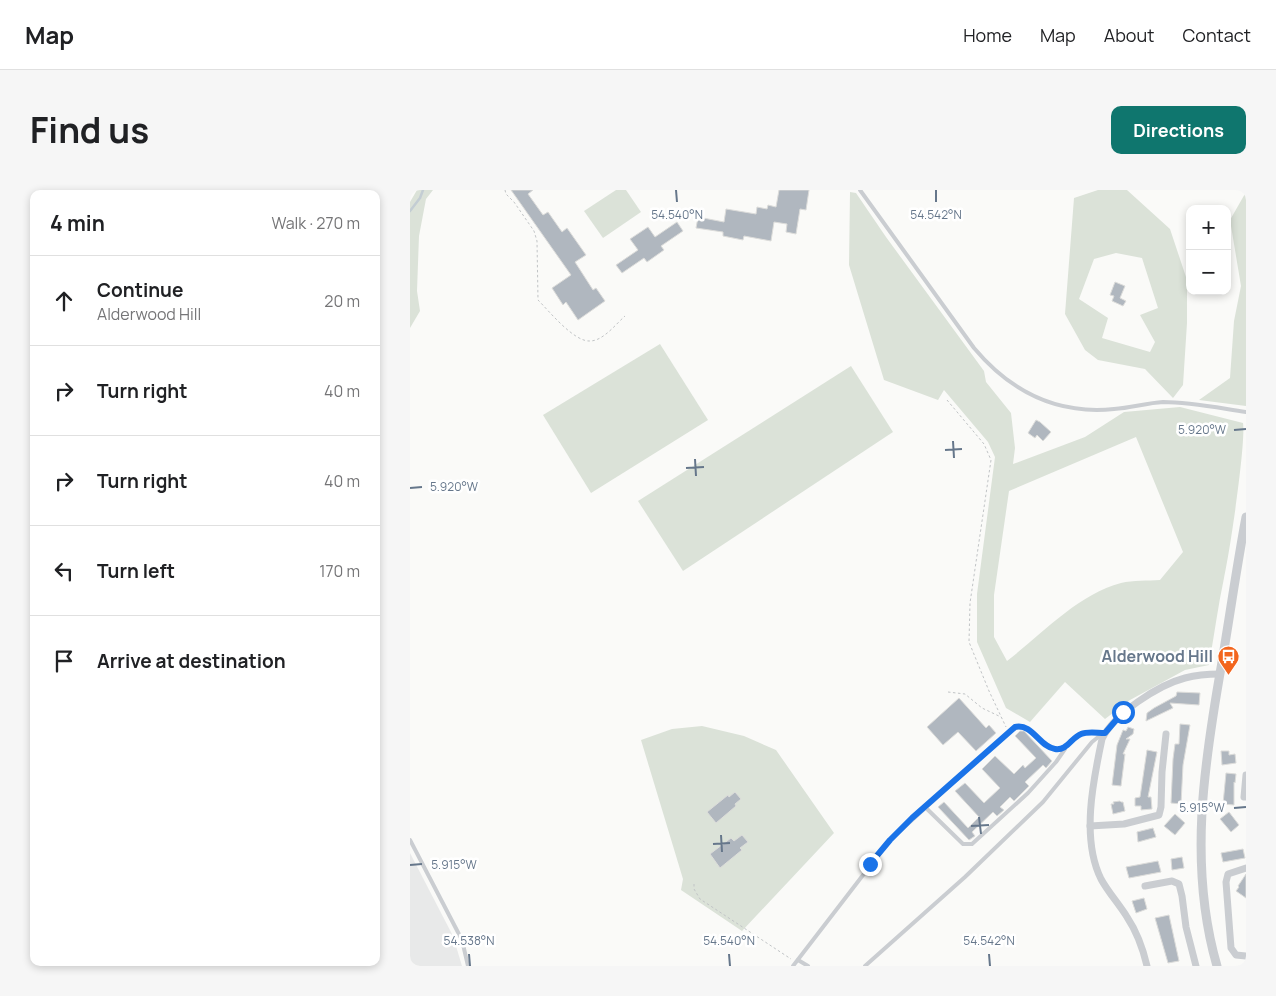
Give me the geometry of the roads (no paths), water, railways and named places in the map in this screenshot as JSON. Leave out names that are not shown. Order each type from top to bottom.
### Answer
[{"type":"street","points":[[1217,966],[1209,932],[1201,873],[1200,835],[1204,772],[1246,517]]},
{"type":"street","points":[[1147,966],[1136,933],[1129,919],[1102,880],[1091,851],[1090,826],[1099,751],[1105,733],[1113,722],[1132,706],[1177,680],[1199,675],[1220,674]]},
{"type":"street","points":[[1090,826],[1124,824],[1159,815],[1161,812],[1162,772],[1166,734]]},
{"type":"street","points":[[1246,774],[1244,797],[1246,798]]},
{"type":"street","points":[[1246,868],[1228,874],[1226,882],[1231,948],[1236,955],[1246,956]]},
{"type":"street","points":[[1145,886],[1172,881],[1179,884],[1186,927],[1196,966]]},
{"type":"lane","points":[[860,190],[974,348],[994,370],[1024,392],[1044,401],[1080,410],[1117,409],[1151,403],[1172,402],[1246,412]]},
{"type":"lane","points":[[808,966],[796,963],[881,851],[900,830],[1009,732],[1015,727],[1024,727],[1030,730],[1045,746],[1052,749],[1058,750],[1068,745]]},
{"type":"lane","points":[[925,807],[963,844],[972,844],[1028,793],[1056,762],[1074,738],[1083,733],[1105,733]]},
{"type":"lane","points":[[865,966],[965,877],[1038,807],[1054,791],[1092,742],[1105,733]]},
{"type":"lane","points":[[410,840],[462,940],[468,966]]},
{"type":"waterway","points":[[410,211],[420,198],[423,190]]},
{"type":"place","name":"Alderwood Hill","points":[[1229,675]]}]
